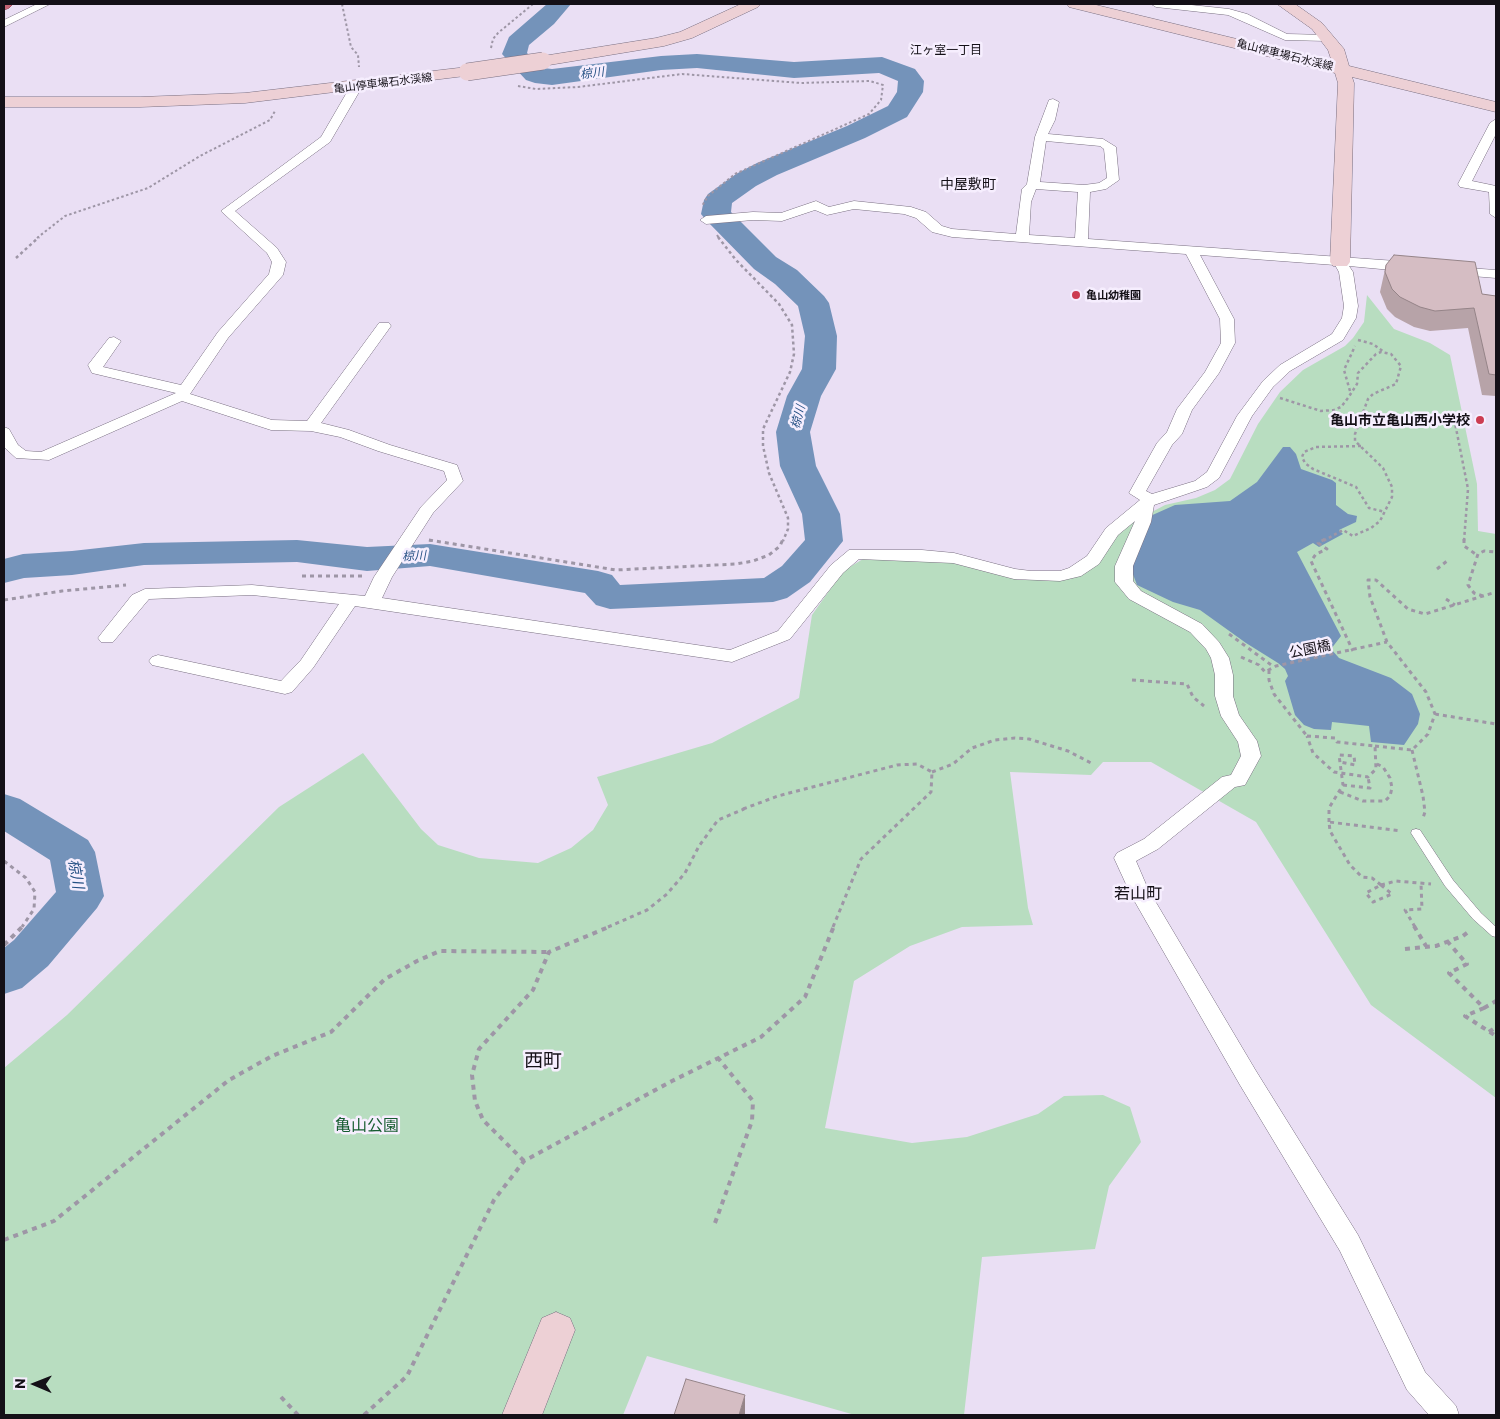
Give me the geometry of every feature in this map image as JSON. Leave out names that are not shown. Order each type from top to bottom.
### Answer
[{"type":"main road","name":"亀山停車場石水渓線","points":[[4,102],[197,101],[283,95],[356,87],[658,43],[686,35],[753,4]]},
{"type":"main road","points":[[1285,4],[1316,26],[1336,49],[1340,68],[1346,83],[1340,262]]},
{"type":"main road","name":"亀山停車場石水渓線","points":[[1087,5],[1340,68],[1496,110]]},
{"type":"main road","points":[[522,1415],[556,1330]]},
{"type":"street","points":[[4,24],[45,4]]},
{"type":"street","points":[[1156,4],[1190,5],[1243,16],[1285,37],[1327,38]]},
{"type":"street","points":[[4,432],[12,448],[22,455],[43,457],[90,438],[182,393],[223,335],[276,276],[279,262],[272,251],[227,211],[326,140],[356,87]]},
{"type":"street","points":[[1022,238],[1025,202],[1028,189],[1033,185],[1041,137],[1049,120],[1053,102]]},
{"type":"street","points":[[1496,110],[1464,184],[1494,189],[1496,214]]},
{"type":"street","points":[[1033,185],[1084,189],[1102,186],[1113,180],[1110,147],[1103,143],[1041,137]]},
{"type":"street","points":[[1080,242],[1084,189]]},
{"type":"street","points":[[706,220],[753,216],[782,217],[816,205],[827,211],[854,205],[906,210],[922,215],[937,229],[952,233],[1396,265],[1423,269]]},
{"type":"street","points":[[1148,502],[1137,493],[1164,443],[1174,434],[1185,409],[1212,373],[1228,343],[1227,319],[1191,251]]},
{"type":"street","points":[[107,638],[138,599],[155,592],[252,590],[371,602],[732,656],[784,635],[837,568],[855,554],[946,557],[1014,574],[1060,576],[1075,572],[1089,563],[1112,532],[1148,502],[1201,484],[1213,475],[1245,416],[1268,384],[1285,368],[1327,344],[1341,333],[1350,318],[1351,306],[1346,272],[1340,262]]},
{"type":"street","points":[[1440,270],[1496,274]]},
{"type":"street","points":[[311,426],[384,326]]},
{"type":"street","points":[[114,341],[96,364],[97,370],[182,393],[271,425],[311,426],[344,433],[384,448],[451,468],[455,481],[427,510],[408,537],[371,602]]},
{"type":"street","points":[[1148,502],[1143,522],[1124,566],[1124,582],[1135,595],[1196,628],[1213,646],[1220,658],[1224,675],[1223,687],[1228,709],[1247,741],[1251,756],[1238,780],[1229,782],[1151,844],[1124,858],[1138,890],[1233,1053],[1349,1243],[1416,1381],[1446,1415]]},
{"type":"street","points":[[158,661],[284,688],[307,664],[350,600]]},
{"type":"lane","points":[[1416,832],[1449,883],[1496,933]]},
{"type":"path","points":[[342,4],[352,47],[358,55],[361,83],[356,87]]},
{"type":"path","points":[[491,52],[493,39],[533,4]]},
{"type":"path","points":[[408,537],[616,570],[736,564],[754,561],[768,555],[780,546],[788,529],[788,518],[769,473],[763,446],[762,429],[790,372],[794,354],[792,325],[779,304],[736,260],[702,215],[702,203],[721,184],[750,166],[869,114],[881,100],[883,85],[870,81],[801,83],[682,74],[578,87],[536,89],[524,88],[513,82]]},
{"type":"path","points":[[16,258],[48,228],[65,216],[148,188],[193,160],[270,120],[283,95]]},
{"type":"path","points":[[1351,392],[1344,370],[1358,340],[1373,344],[1384,352],[1396,357],[1401,366],[1396,384],[1373,394],[1368,399],[1355,434],[1355,441],[1383,468],[1392,487],[1392,497],[1380,521],[1371,528],[1353,536],[1343,530],[1318,543],[1327,549],[1316,554],[1311,561],[1353,651]]},
{"type":"path","points":[[1277,397],[1321,411],[1341,407],[1357,384],[1358,373],[1376,354],[1384,352]]},
{"type":"path","points":[[1423,420],[1442,423],[1444,418],[1454,418],[1468,489],[1464,546],[1477,555]]},
{"type":"path","points":[[1361,446],[1316,447],[1304,452],[1302,457],[1305,463],[1313,469],[1346,481],[1356,487],[1369,508],[1384,512]]},
{"type":"path","points":[[1484,596],[1474,593],[1469,589],[1468,585],[1477,555],[1484,551],[1496,552]]},
{"type":"path","points":[[1437,569],[1447,561]]},
{"type":"path","points":[[1412,750],[1428,734],[1435,714],[1426,692],[1396,651],[1387,642],[1370,597],[1368,580],[1376,580],[1408,609],[1430,614],[1496,592]]},
{"type":"path","points":[[1446,599],[1456,605]]},
{"type":"path","name":"公園橋","points":[[1269,670],[1276,666],[1353,651],[1387,642]]},
{"type":"path","points":[[1213,646],[1259,665],[1265,672],[1269,670],[1269,680],[1274,694],[1307,736],[1313,753],[1334,772],[1368,777]]},
{"type":"path","points":[[1132,680],[1181,682],[1186,684],[1193,697],[1209,709],[1228,709]]},
{"type":"path","points":[[1435,714],[1496,724]]},
{"type":"path","points":[[1307,736],[1335,738],[1337,742],[1412,750]]},
{"type":"path","points":[[4,1240],[54,1221],[229,1080],[272,1056],[331,1032],[385,979],[417,961],[440,952],[548,952],[647,910],[667,894],[685,873],[699,846],[718,820],[743,809],[778,796],[897,765],[917,764],[932,772],[953,764],[972,748],[995,740],[1029,739],[1068,751],[1093,764]]},
{"type":"path","points":[[1368,777],[1376,769],[1375,746]]},
{"type":"path","points":[[1329,822],[1416,832],[1425,812],[1412,750]]},
{"type":"path","points":[[1340,762],[1355,765],[1354,756],[1340,755],[1340,762],[1343,785],[1329,808],[1330,832],[1350,865],[1362,877],[1372,878],[1381,885],[1392,894],[1373,902],[1366,894],[1381,885],[1396,881],[1421,884],[1449,883]]},
{"type":"path","points":[[1340,792],[1363,801],[1385,801],[1390,796],[1392,788],[1390,778],[1383,767],[1377,764]]},
{"type":"path","points":[[364,1415],[407,1376],[494,1200],[524,1161],[761,1037],[805,997],[861,859],[931,792],[932,772]]},
{"type":"path","points":[[1343,785],[1370,788],[1368,777]]},
{"type":"path","points":[[4,861],[26,878],[35,892],[34,909],[26,923],[4,945]]},
{"type":"path","points":[[1421,884],[1422,909],[1405,910],[1426,946]]},
{"type":"path","points":[[1405,949],[1436,946],[1463,936],[1484,922]]},
{"type":"path","points":[[1447,941],[1467,964],[1449,973],[1484,1008]]},
{"type":"path","points":[[524,1161],[483,1120],[475,1101],[472,1076],[479,1049],[533,990],[548,952]]},
{"type":"path","points":[[1496,1001],[1465,1016],[1496,1036]]},
{"type":"path","points":[[1489,1032],[1496,1027]]},
{"type":"path","points":[[715,1223],[752,1121],[753,1101],[718,1058]]},
{"type":"path","points":[[280,1397],[298,1415]]},
{"type":"green space","name":"亀山公園","points":[[1367,295],[1394,329],[1430,343],[1450,355],[1477,484],[1478,531],[1496,534],[1496,1098],[1371,1005],[1256,822],[1151,762],[1103,762],[1091,775],[1010,772],[1028,908],[1033,925],[962,927],[910,946],[854,981],[825,1128],[912,1143],[967,1137],[1038,1114],[1064,1096],[1103,1095],[1130,1107],[1141,1142],[1109,1186],[1095,1249],[982,1257],[964,1415],[855,1415],[647,1356],[623,1415],[4,1415],[4,1068],[67,1015],[279,807],[363,753],[421,829],[438,845],[479,858],[538,863],[571,848],[593,830],[608,805],[597,777],[712,743],[799,698],[812,615],[843,571],[863,559],[918,559],[964,564],[1019,580],[1061,580],[1133,522],[1165,505],[1196,498],[1215,490],[1230,479],[1258,424],[1280,392],[1303,370],[1345,346],[1353,338],[1364,322]]},
{"type":"water","points":[[1283,447],[1290,447],[1296,454],[1301,469],[1336,483],[1336,505],[1348,514],[1357,516],[1356,522],[1339,530],[1343,534],[1319,547],[1313,543],[1297,552],[1341,636],[1331,649],[1339,658],[1391,678],[1412,694],[1420,714],[1418,724],[1404,745],[1371,742],[1369,726],[1332,722],[1331,730],[1314,729],[1304,725],[1295,715],[1285,681],[1288,676],[1285,669],[1278,663],[1200,610],[1173,602],[1137,585],[1131,569],[1148,517],[1175,505],[1230,501],[1257,482]]},
{"type":"building","points":[[1394,255],[1475,262],[1482,294],[1496,296],[1496,375],[1489,374],[1474,308],[1435,311],[1420,307],[1400,297],[1392,289],[1385,272],[1386,265]]},
{"type":"building","points":[[686,1379],[745,1395],[739,1415],[674,1415]]},
{"type":"waterway","name":"椋川","points":[[4,571],[23,566],[72,563],[144,554],[297,551],[367,559],[430,555],[598,583],[610,597],[773,590],[796,574],[824,541],[821,514],[798,466],[793,432],[804,396],[819,369],[821,336],[813,303],[786,277],[765,263],[716,214],[718,200],[746,180],[767,169],[856,132],[898,111],[910,92],[911,81],[906,74],[882,65],[794,70],[697,61],[661,63],[552,77],[535,75],[514,54],[518,42],[546,19],[559,4]]},
{"type":"waterway","name":"椋川","points":[[4,810],[72,852],[80,896],[31,953],[4,975]]},
{"type":"place","name":"亀山幼稚園","points":[[1076,295]]},
{"type":"place","name":"亀山市立亀山西小学校","points":[[1480,420]]},
{"type":"district","name":"江ヶ室一丁目","points":[[946,50]]},
{"type":"district","name":"中屋敷町","points":[[968,184]]},
{"type":"district","name":"若山町","points":[[1138,894]]},
{"type":"district","name":"西町","points":[[543,1061]]}]
